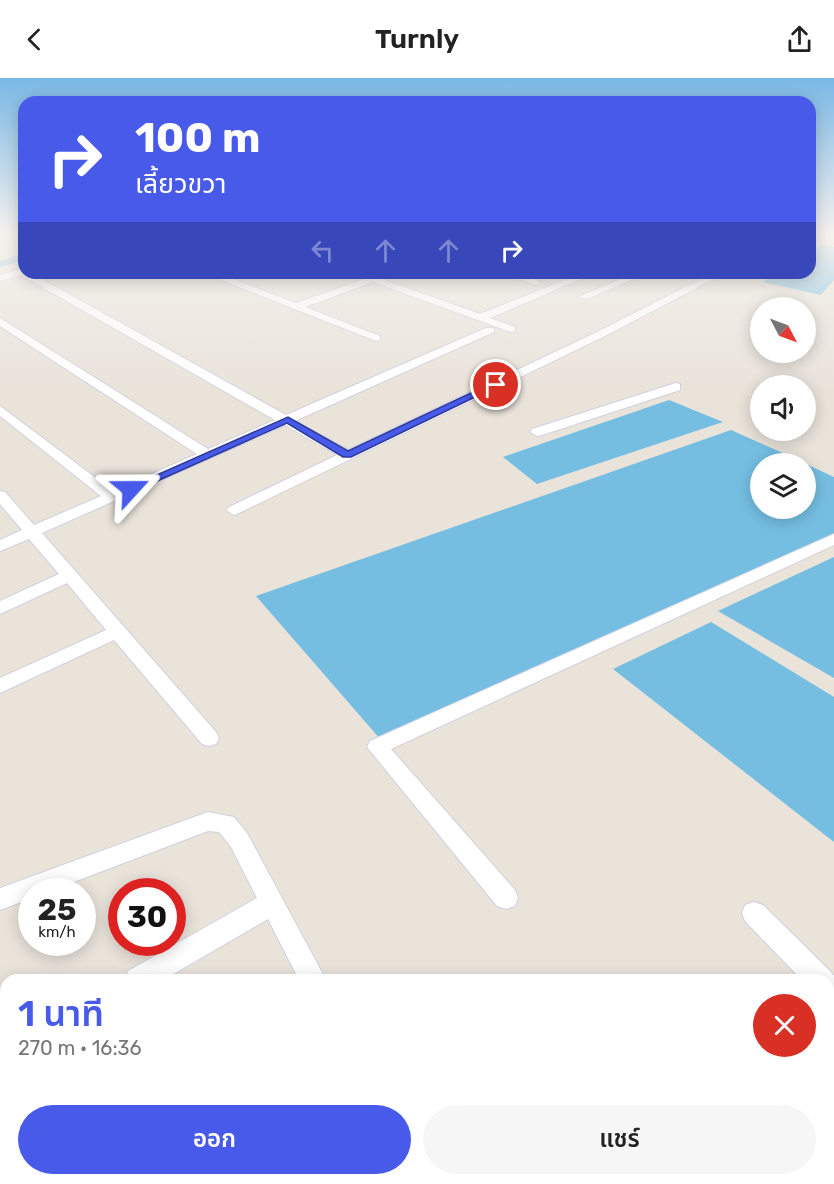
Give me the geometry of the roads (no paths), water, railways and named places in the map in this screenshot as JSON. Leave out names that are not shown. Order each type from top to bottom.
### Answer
[{"type":"street","points":[[50,288],[347,455]]},
{"type":"street","points":[[245,288],[376,338]]},
{"type":"street","points":[[295,307],[350,288]]},
{"type":"street","points":[[397,288],[511,329]]},
{"type":"street","points":[[480,318],[554,288]]},
{"type":"street","points":[[583,297],[604,288]]},
{"type":"street","points":[[234,510],[601,334],[691,288]]},
{"type":"street","points":[[0,321],[207,455]]},
{"type":"street","points":[[0,546],[490,330]]},
{"type":"street","points":[[537,432],[676,387]]},
{"type":"street","points":[[0,410],[112,497]]},
{"type":"street","points":[[0,495],[209,738]]},
{"type":"street","points":[[506,898],[377,747],[834,539]]},
{"type":"street","points":[[0,608],[71,575]]},
{"type":"street","points":[[0,686],[116,632]]},
{"type":"street","points":[[0,899],[208,821],[226,824],[239,840],[310,974]]},
{"type":"street","points":[[147,974],[272,903]]},
{"type":"street","points":[[754,913],[815,974]]},
{"type":"water","points":[[788,288],[827,288],[821,295]]},
{"type":"water","points":[[669,400],[723,422],[537,484],[503,457]]},
{"type":"water","points":[[731,430],[750,438],[750,441],[756,441],[783,453],[750,453],[750,519],[816,519],[816,469],[834,477],[834,535],[381,740],[256,596]]},
{"type":"water","points":[[834,557],[834,678],[718,611]]},
{"type":"water","points":[[711,622],[834,697],[834,842],[613,669]]}]
